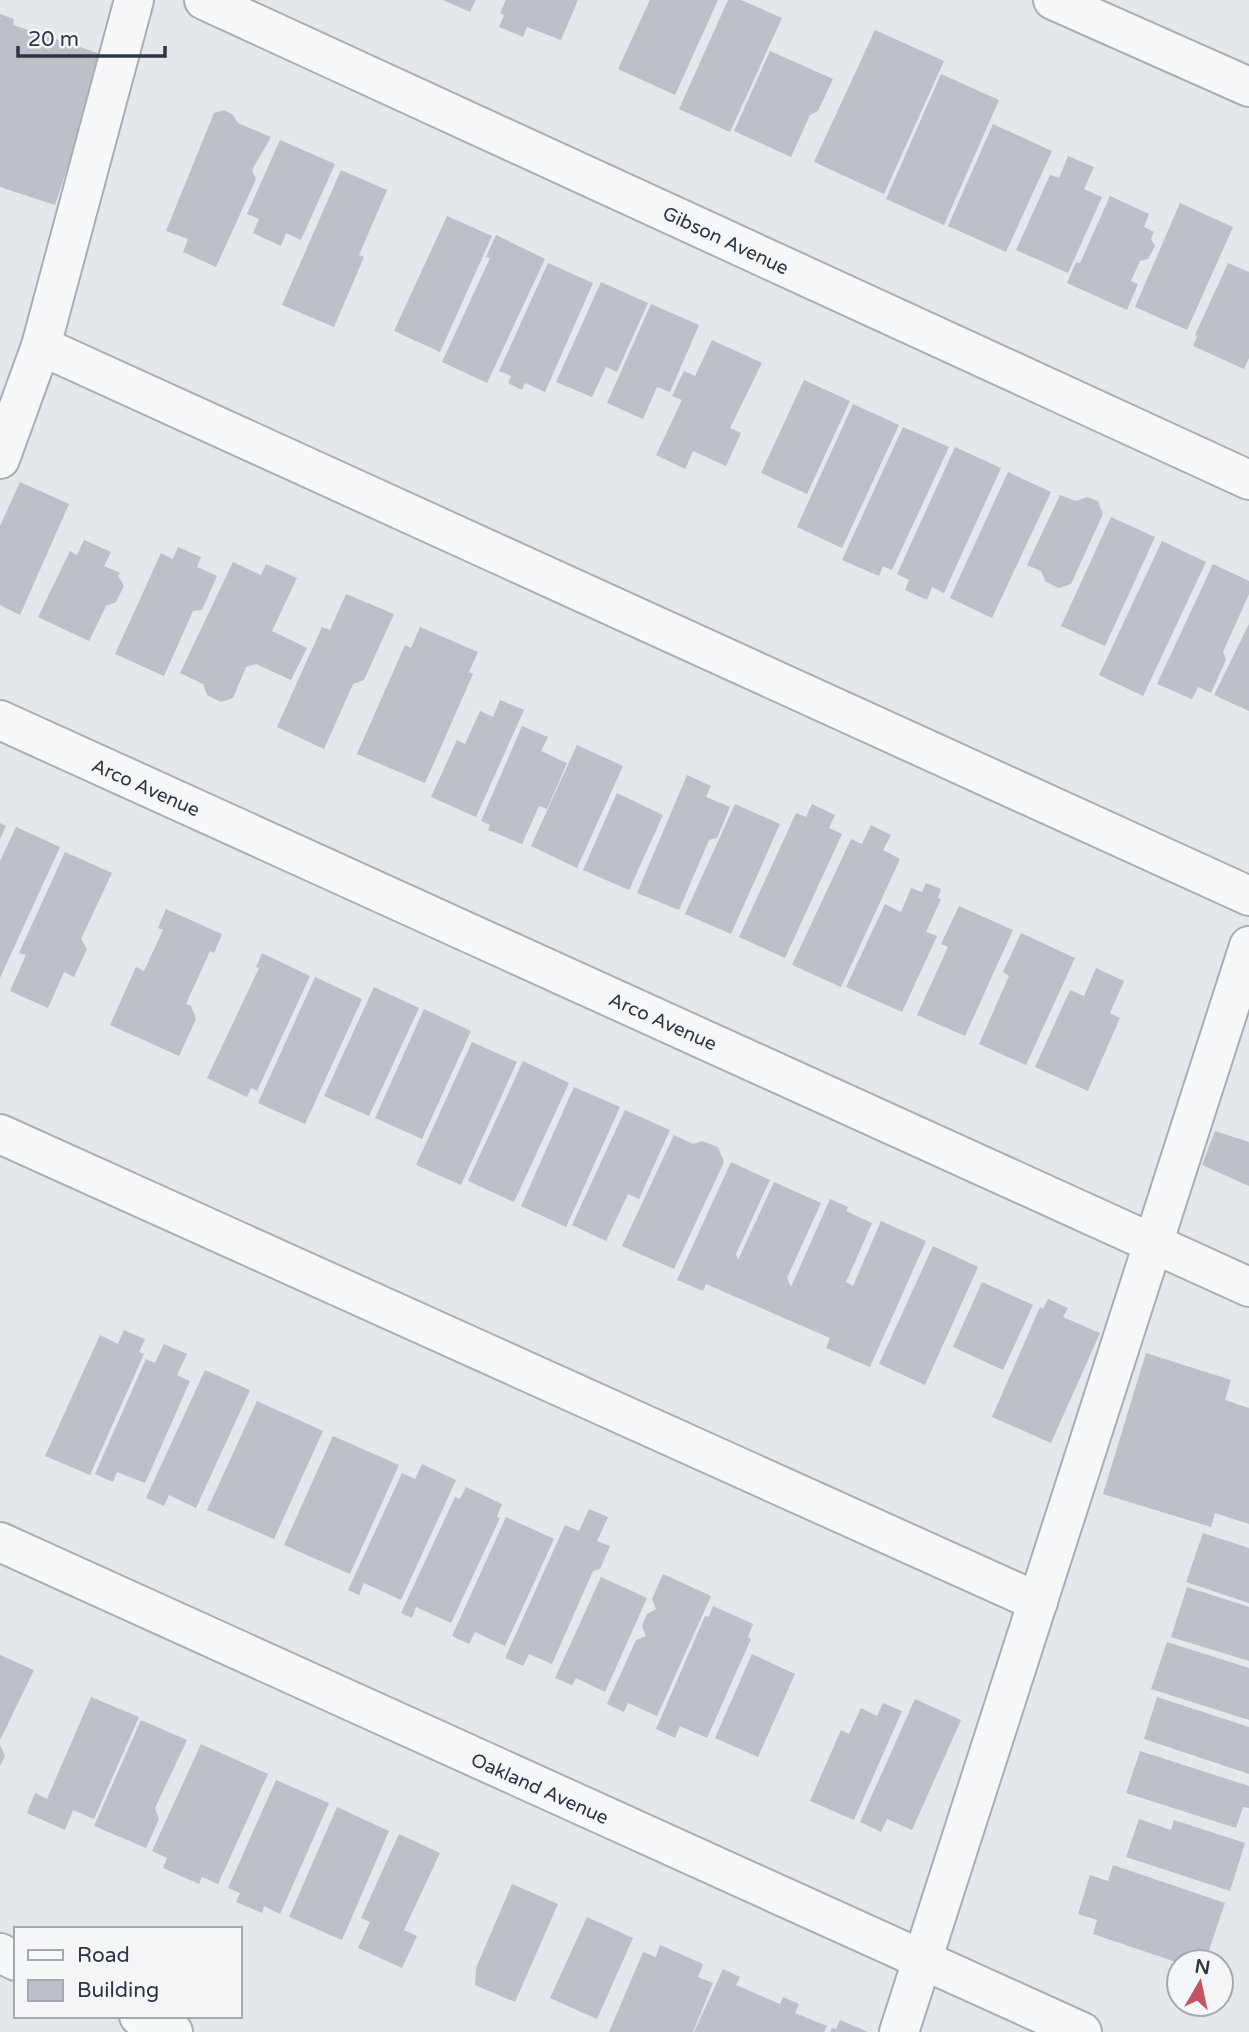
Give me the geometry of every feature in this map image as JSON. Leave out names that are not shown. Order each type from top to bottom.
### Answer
[{"type":"street","points":[[0,459],[41,346],[134,0]]},
{"type":"street","name":"Gibson Avenue","points":[[204,0],[1249,480]]},
{"type":"street","points":[[1053,0],[1249,87]]},
{"type":"street","points":[[41,346],[1249,896]]},
{"type":"street","name":"Arco Avenue","points":[[0,720],[1249,1287]]},
{"type":"street","points":[[899,2032],[1249,946]]},
{"type":"street","points":[[0,1134],[1038,1602]]},
{"type":"street","name":"Oakland Avenue","points":[[0,1542],[1082,2032]]},
{"type":"street","points":[[143,2018],[173,2032]]},
{"type":"building","points":[[443,0],[476,0],[470,12]]},
{"type":"building","points":[[506,0],[578,0],[561,40],[527,27],[523,37],[499,27],[504,15],[500,13]]},
{"type":"building","points":[[650,0],[718,0],[675,95],[618,69]]},
{"type":"building","points":[[728,0],[741,0],[782,18],[730,132],[679,109]]},
{"type":"building","points":[[0,14],[14,19],[13,25],[104,55],[55,205],[0,187]]},
{"type":"building","points":[[875,30],[944,61],[884,194],[814,162]]},
{"type":"building","points":[[770,51],[833,79],[818,111],[810,115],[791,157],[734,131]]},
{"type":"building","points":[[941,74],[999,100],[944,225],[886,199]]},
{"type":"building","points":[[224,110],[233,115],[238,123],[271,137],[252,170],[256,179],[216,267],[183,252],[188,239],[166,231],[214,113]]},
{"type":"building","points":[[993,124],[1052,151],[1006,252],[948,226]]},
{"type":"building","points":[[280,140],[335,164],[301,240],[286,233],[281,246],[253,233],[259,219],[247,214]]},
{"type":"building","points":[[1068,156],[1094,167],[1084,189],[1102,197],[1068,273],[1016,250],[1050,175],[1059,178]]},
{"type":"building","points":[[341,170],[387,190],[359,255],[364,257],[334,327],[282,305]]},
{"type":"building","points":[[1110,196],[1149,214],[1144,227],[1154,232],[1151,239],[1155,246],[1148,259],[1140,261],[1131,281],[1138,284],[1127,310],[1067,283],[1076,262],[1080,263]]},
{"type":"building","points":[[1180,203],[1233,227],[1187,330],[1135,307]]},
{"type":"building","points":[[447,216],[492,236],[440,352],[394,331]]},
{"type":"building","points":[[496,235],[545,259],[487,383],[442,362],[490,258],[486,257]]},
{"type":"building","points":[[548,263],[593,283],[545,392],[525,383],[522,390],[508,383],[511,376],[499,371]]},
{"type":"building","points":[[1228,263],[1249,272],[1249,358],[1244,369],[1193,346],[1197,336],[1195,335]]},
{"type":"building","points":[[601,282],[648,303],[617,372],[606,367],[592,397],[556,382]]},
{"type":"building","points":[[651,304],[699,325],[670,392],[657,387],[643,419],[607,403]]},
{"type":"building","points":[[712,340],[762,363],[730,428],[741,433],[726,466],[693,451],[685,469],[656,455],[682,400],[672,396],[684,371],[695,376]]},
{"type":"building","points":[[804,380],[850,401],[807,494],[761,473]]},
{"type":"building","points":[[853,404],[899,425],[842,548],[797,527]]},
{"type":"building","points":[[903,427],[949,447],[892,570],[883,566],[879,576],[842,560]]},
{"type":"building","points":[[955,447],[1001,468],[944,593],[932,587],[927,600],[905,590],[909,580],[897,574]]},
{"type":"building","points":[[1008,472],[1051,492],[992,618],[950,598]]},
{"type":"building","points":[[20,482],[69,504],[20,615],[0,605],[0,526]]},
{"type":"building","points":[[1060,495],[1076,501],[1087,497],[1098,501],[1103,514],[1071,584],[1059,588],[1046,582],[1041,571],[1027,565]]},
{"type":"building","points":[[1111,517],[1155,537],[1105,646],[1061,626]]},
{"type":"building","points":[[84,540],[111,552],[104,566],[120,573],[118,576],[124,586],[116,602],[106,606],[89,641],[38,617],[70,551],[77,555]]},
{"type":"building","points":[[1162,541],[1206,562],[1143,696],[1099,675]]},
{"type":"building","points":[[178,547],[201,557],[197,567],[217,576],[202,610],[193,611],[164,676],[115,654],[161,553],[173,559]]},
{"type":"building","points":[[233,562],[261,575],[266,564],[297,578],[272,631],[307,648],[291,680],[256,664],[246,667],[233,698],[221,702],[207,695],[203,684],[180,673]]},
{"type":"building","points":[[1213,564],[1249,581],[1249,594],[1223,652],[1226,660],[1211,693],[1198,687],[1192,699],[1157,684]]},
{"type":"building","points":[[346,594],[394,614],[364,680],[353,684],[324,749],[277,727],[322,627],[330,630]]},
{"type":"building","points":[[1249,624],[1249,711],[1214,695]]},
{"type":"building","points":[[420,627],[478,652],[469,672],[473,674],[425,783],[357,754],[405,645],[411,648]]},
{"type":"building","points":[[500,700],[524,710],[476,817],[431,797],[457,740],[465,744],[480,711],[493,717]]},
{"type":"building","points":[[522,726],[548,737],[541,751],[567,763],[547,809],[539,806],[522,844],[488,830],[490,825],[481,821]]},
{"type":"building","points":[[577,745],[623,766],[577,868],[531,846]]},
{"type":"building","points":[[687,775],[711,786],[706,797],[730,807],[717,838],[709,840],[679,910],[637,893]]},
{"type":"building","points":[[617,793],[663,815],[629,890],[583,870]]},
{"type":"building","points":[[735,804],[780,824],[731,934],[685,914]]},
{"type":"building","points":[[812,804],[835,815],[829,828],[842,834],[785,958],[739,937],[796,813],[806,817]]},
{"type":"building","points":[[0,823],[6,826],[0,839]]},
{"type":"building","points":[[871,825],[891,835],[883,850],[900,859],[841,987],[792,965],[851,839],[862,844]]},
{"type":"building","points":[[16,827],[60,847],[0,978],[0,861]]},
{"type":"building","points":[[65,852],[112,873],[81,939],[87,949],[74,977],[64,972],[48,1008],[10,991],[26,955],[19,953]]},
{"type":"building","points":[[926,883],[941,889],[938,898],[941,899],[926,932],[937,936],[902,1012],[846,987],[885,904],[901,912],[911,888],[922,892]]},
{"type":"building","points":[[959,906],[1013,930],[965,1036],[917,1015],[948,947],[941,944]]},
{"type":"building","points":[[166,909],[222,934],[214,953],[210,951],[186,1004],[191,1006],[196,1019],[179,1056],[110,1025],[136,967],[144,971],[163,930],[158,928]]},
{"type":"building","points":[[1021,933],[1075,958],[1026,1065],[979,1044],[1009,976],[1003,972]]},
{"type":"building","points":[[262,953],[310,976],[257,1091],[251,1088],[247,1097],[207,1078],[259,968],[256,967]]},
{"type":"building","points":[[1096,968],[1124,981],[1110,1013],[1120,1018],[1088,1091],[1035,1067],[1070,990],[1084,996]]},
{"type":"building","points":[[315,977],[362,999],[305,1124],[258,1103]]},
{"type":"building","points":[[374,987],[419,1008],[369,1116],[324,1096]]},
{"type":"building","points":[[424,1009],[471,1031],[422,1139],[375,1118]]},
{"type":"building","points":[[472,1042],[517,1062],[461,1185],[416,1165]]},
{"type":"building","points":[[523,1061],[569,1083],[514,1202],[468,1181]]},
{"type":"building","points":[[574,1087],[620,1107],[566,1227],[521,1206]]},
{"type":"building","points":[[625,1110],[670,1130],[639,1199],[628,1194],[606,1241],[572,1225]]},
{"type":"building","points":[[1215,1131],[1249,1142],[1249,1186],[1202,1165]]},
{"type":"building","points":[[674,1135],[693,1144],[702,1141],[718,1147],[724,1162],[674,1269],[622,1246]]},
{"type":"building","points":[[731,1162],[770,1180],[736,1254],[738,1260],[774,1182],[821,1203],[787,1278],[791,1287],[830,1199],[848,1207],[846,1211],[872,1223],[846,1282],[853,1286],[881,1221],[926,1241],[870,1367],[826,1348],[830,1338],[706,1284],[703,1291],[677,1280]]},
{"type":"building","points":[[933,1246],[978,1267],[925,1385],[879,1364]]},
{"type":"building","points":[[982,1282],[1033,1305],[1003,1370],[953,1347]]},
{"type":"building","points":[[1048,1299],[1068,1308],[1063,1317],[1100,1333],[1051,1443],[992,1417],[1040,1307],[1043,1309]]},
{"type":"building","points":[[124,1330],[145,1339],[139,1352],[144,1354],[90,1475],[45,1456],[100,1335],[118,1344]]},
{"type":"building","points":[[164,1344],[187,1354],[177,1375],[190,1381],[145,1483],[117,1472],[113,1482],[95,1474],[146,1359],[155,1363]]},
{"type":"building","points":[[1146,1353],[1231,1380],[1225,1400],[1249,1408],[1249,1524],[1215,1513],[1211,1527],[1103,1494]]},
{"type":"building","points":[[205,1370],[250,1390],[196,1508],[169,1495],[164,1506],[146,1498]]},
{"type":"building","points":[[257,1401],[323,1431],[274,1539],[207,1510]]},
{"type":"building","points":[[333,1436],[399,1465],[350,1574],[284,1545]]},
{"type":"building","points":[[422,1464],[456,1480],[401,1600],[364,1583],[359,1595],[348,1590],[402,1473],[415,1479]]},
{"type":"building","points":[[466,1487],[502,1504],[497,1517],[500,1518],[451,1623],[416,1607],[412,1618],[401,1613],[455,1497],[460,1499]]},
{"type":"building","points":[[589,1509],[608,1517],[597,1541],[610,1546],[600,1569],[593,1571],[552,1664],[529,1654],[523,1666],[505,1658],[565,1525],[579,1531]]},
{"type":"building","points":[[506,1517],[554,1539],[505,1646],[475,1632],[469,1644],[452,1636]]},
{"type":"building","points":[[1203,1533],[1249,1548],[1249,1603],[1186,1582]]},
{"type":"building","points":[[663,1574],[711,1596],[657,1716],[628,1703],[624,1712],[607,1704],[636,1640],[646,1636],[642,1626],[647,1614],[656,1609],[652,1599]]},
{"type":"building","points":[[601,1577],[647,1598],[605,1692],[576,1678],[572,1685],[555,1678]]},
{"type":"building","points":[[1187,1587],[1249,1607],[1249,1661],[1171,1637]]},
{"type":"building","points":[[713,1606],[753,1624],[748,1637],[751,1639],[707,1738],[680,1726],[675,1738],[656,1729],[705,1616],[709,1617]]},
{"type":"building","points":[[1167,1642],[1249,1668],[1249,1720],[1151,1689]]},
{"type":"building","points":[[752,1654],[795,1674],[758,1757],[715,1738]]},
{"type":"building","points":[[0,1655],[34,1670],[0,1740]]},
{"type":"building","points":[[91,1697],[139,1717],[94,1819],[73,1810],[65,1830],[27,1813],[35,1793],[47,1799]]},
{"type":"building","points":[[1157,1697],[1249,1727],[1249,1774],[1144,1739]]},
{"type":"building","points":[[915,1699],[961,1720],[912,1830],[887,1819],[881,1832],[860,1822]]},
{"type":"building","points":[[883,1703],[902,1711],[854,1820],[810,1801],[841,1730],[849,1734],[861,1708],[877,1716]]},
{"type":"building","points":[[141,1720],[187,1740],[155,1808],[159,1819],[146,1848],[94,1826]]},
{"type":"building","points":[[201,1744],[268,1774],[218,1884],[202,1877],[199,1884],[163,1868],[167,1858],[152,1851]]},
{"type":"building","points":[[0,1745],[5,1756],[0,1766]]},
{"type":"building","points":[[1140,1751],[1249,1786],[1249,1808],[1243,1807],[1236,1828],[1126,1793]]},
{"type":"building","points":[[276,1780],[329,1803],[280,1914],[264,1906],[262,1913],[236,1902],[240,1893],[228,1888]]},
{"type":"building","points":[[337,1807],[389,1831],[342,1940],[289,1917]]},
{"type":"building","points":[[1139,1819],[1171,1830],[1174,1820],[1245,1843],[1230,1891],[1126,1857]]},
{"type":"building","points":[[399,1834],[440,1853],[404,1930],[417,1936],[402,1968],[358,1948],[370,1922],[361,1918]]},
{"type":"building","points":[[1113,1865],[1225,1903],[1210,1948],[1165,1948],[1165,1958],[1093,1934],[1097,1920],[1078,1914],[1090,1875],[1108,1881]]},
{"type":"building","points":[[512,1884],[558,1904],[515,2002],[475,1985],[476,1968]]},
{"type":"building","points":[[587,1917],[633,1938],[597,2019],[550,1998]]},
{"type":"building","points":[[660,1945],[703,1964],[698,1977],[713,1983],[693,2032],[609,2032],[643,1952],[656,1957]]},
{"type":"building","points":[[723,1969],[740,1977],[736,1985],[780,2004],[783,1997],[799,2004],[795,2013],[827,2026],[824,2032],[694,2032]]},
{"type":"building","points":[[840,2020],[868,2032],[830,2032],[832,2028],[836,2029]]}]
